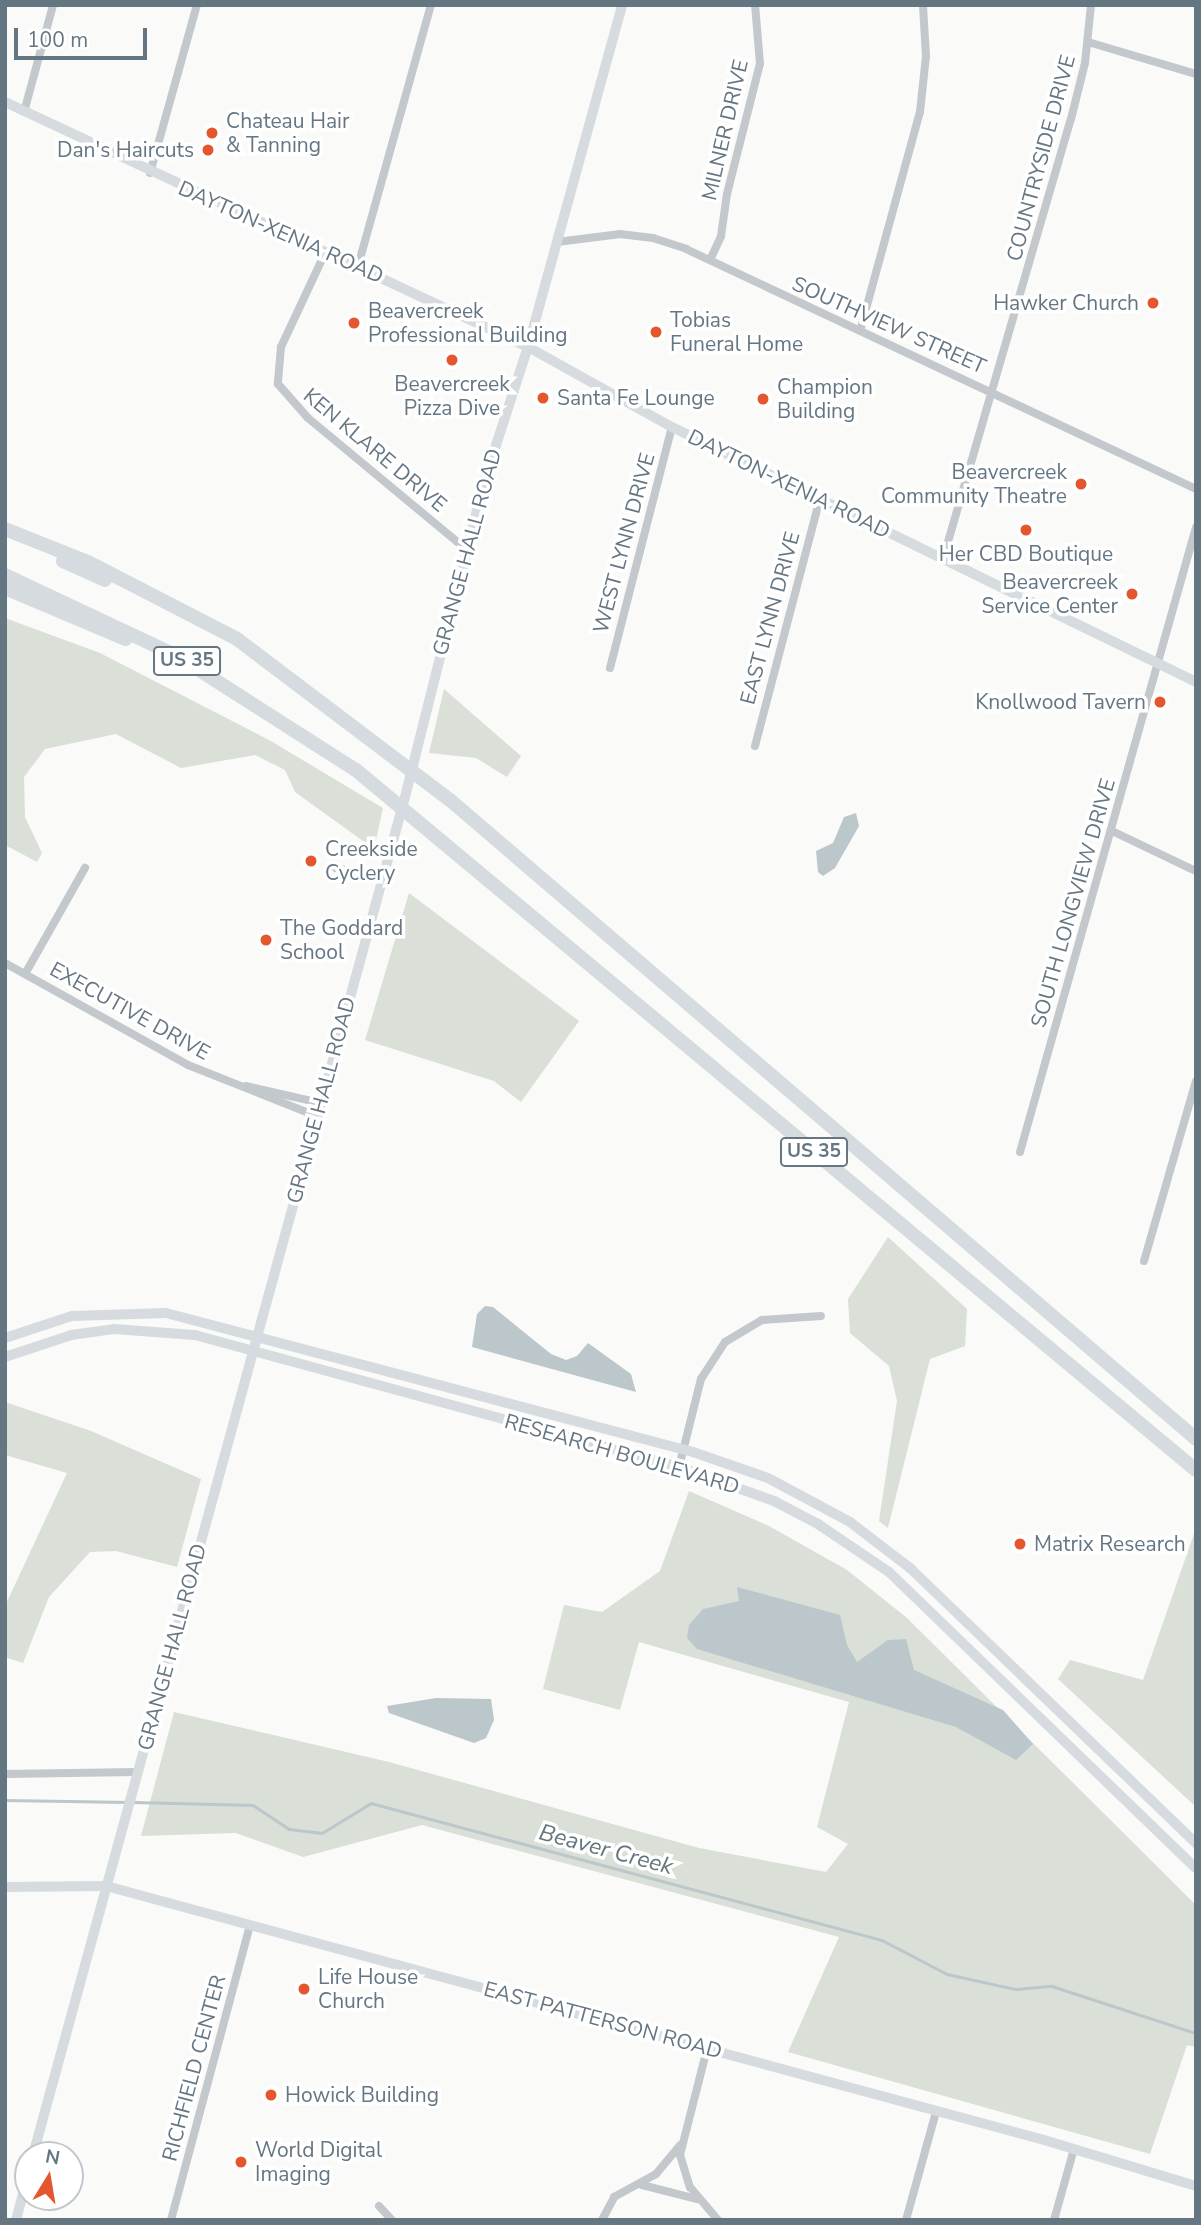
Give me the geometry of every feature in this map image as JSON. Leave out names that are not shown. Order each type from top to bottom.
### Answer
[{"type":"highway","name":"US 35","points":[[6,531],[160,607],[255,659],[316,700],[450,800],[1196,1438]]},
{"type":"highway","name":"US 35","points":[[5,575],[179,657],[310,737],[356,770],[435,832],[1196,1470]]},
{"type":"highway","points":[[5,588],[143,647],[310,737]]},
{"type":"main road","name":"GRANGE HALL ROAD","points":[[37,2141],[382,878],[466,549],[528,347],[622,5]]},
{"type":"main road","name":"DAYTON-XENIA ROAD","points":[[5,102],[150,173],[528,347],[672,427],[1196,682]]},
{"type":"main road","name":"RESEARCH BOULEVARD","points":[[5,1338],[72,1317],[111,1312],[166,1313],[682,1449],[768,1478],[871,1537],[949,1603],[1196,1843]]},
{"type":"main road","name":"RESEARCH BOULEVARD","points":[[5,1357],[71,1335],[114,1329],[195,1335],[679,1467],[774,1501],[818,1524],[889,1572],[1196,1868]]},
{"type":"main road","name":"EAST PATTERSON ROAD","points":[[5,1887],[107,1886],[1074,2149],[1196,2186]]},
{"type":"street","points":[[24,112],[53,5]]},
{"type":"street","points":[[150,173],[197,5]]},
{"type":"street","points":[[358,267],[431,5]]},
{"type":"street","name":"MILNER DRIVE","points":[[710,260],[721,236],[727,194],[760,64],[755,5]]},
{"type":"street","points":[[860,331],[920,112],[926,56],[923,5]]},
{"type":"street","name":"COUNTRYSIDE DRIVE","points":[[943,559],[1021,304],[1088,42],[1091,5]]},
{"type":"street","points":[[1088,42],[1196,74]]},
{"type":"street","name":"SOUTHVIEW STREET","points":[[557,242],[637,235],[668,242],[993,390],[1196,489]]},
{"type":"street","name":"KEN KLARE DRIVE","points":[[325,253],[281,347],[278,384],[308,418],[466,549]]},
{"type":"street","name":"WEST LYNN DRIVE","points":[[610,668],[672,427]]},
{"type":"street","name":"EAST LYNN DRIVE","points":[[755,746],[820,499]]},
{"type":"street","name":"SOUTH LONGVIEW DRIVE","points":[[1020,1152],[1196,527]]},
{"type":"street","points":[[1112,831],[1196,871]]},
{"type":"street","points":[[25,974],[85,868]]},
{"type":"street","points":[[336,868],[382,878]]},
{"type":"street","name":"EXECUTIVE DRIVE","points":[[5,963],[188,1065],[316,1116]]},
{"type":"street","points":[[1144,1261],[1196,1081]]},
{"type":"street","name":"EXECUTIVE DRIVE","points":[[239,1086],[320,1103]]},
{"type":"street","points":[[679,1467],[701,1379],[725,1342],[762,1320],[821,1317]]},
{"type":"street","points":[[5,1774],[138,1772]]},
{"type":"street","name":"RICHFIELD CENTER","points":[[171,2220],[250,1925]]},
{"type":"street","points":[[602,2220],[614,2197],[642,2185],[669,2162],[682,2138],[707,2049]]},
{"type":"street","points":[[906,2220],[936,2112]]},
{"type":"street","points":[[682,2138],[681,2164],[697,2199],[718,2220]]},
{"type":"street","points":[[1054,2220],[1074,2149]]},
{"type":"street","points":[[642,2185],[697,2199]]},
{"type":"street","points":[[379,2206],[392,2220]]},
{"type":"shaded area","points":[[5,618],[100,653],[269,740],[383,808],[374,849],[295,792],[285,770],[255,755],[181,768],[116,734],[45,749],[24,777],[25,817],[42,853],[37,862],[5,845]]},
{"type":"shaded area","points":[[444,689],[521,756],[507,777],[476,758],[429,753]]},
{"type":"shaded area","points":[[856,813],[859,826],[835,868],[823,876],[818,872],[816,851],[833,843],[844,817]]},
{"type":"shaded area","points":[[409,893],[579,1021],[521,1102],[494,1081],[365,1040]]},
{"type":"shaded area","points":[[888,1237],[967,1309],[965,1346],[930,1359],[888,1528],[879,1521],[897,1401],[889,1366],[850,1333],[848,1299]]},
{"type":"shaded area","points":[[485,1306],[493,1307],[551,1354],[566,1360],[577,1356],[588,1343],[631,1374],[636,1392],[472,1347],[477,1314]]},
{"type":"shaded area","points":[[5,1402],[91,1431],[201,1479],[177,1567],[116,1551],[90,1552],[49,1597],[23,1663],[5,1657],[5,1606],[67,1473],[5,1455]]},
{"type":"shaded area","points":[[689,1491],[769,1526],[847,1570],[907,1618],[1196,1905],[1196,2047],[1187,2045],[1150,2154],[788,2052],[839,1937],[422,1825],[303,1857],[236,1833],[141,1836],[174,1712],[389,1762],[699,1848],[826,1872],[848,1844],[817,1827],[849,1702],[639,1642],[620,1710],[543,1689],[564,1605],[602,1612],[660,1571]]},
{"type":"shaded area","points":[[1196,1528],[1196,1807],[1058,1679],[1070,1660],[1143,1680]]},
{"type":"shaded area","points":[[737,1587],[840,1615],[847,1645],[857,1662],[888,1640],[906,1639],[914,1670],[1003,1710],[1033,1744],[1016,1760],[956,1727],[697,1649],[687,1638],[689,1625],[703,1609],[739,1601]]},
{"type":"shaded area","points":[[436,1698],[491,1699],[494,1720],[486,1738],[474,1743],[389,1713],[387,1706]]},
{"type":"waterway","name":"Beaver Creek","points":[[5,1800],[128,1802]]},
{"type":"waterway","name":"Beaver Creek","points":[[134,1802],[253,1805],[289,1829],[322,1833],[371,1803],[882,1940],[947,1974],[1015,1989],[1052,1986],[1196,2033]]},
{"type":"place","name":"Chateau Hair & Tanning","points":[[212,133]]},
{"type":"place","name":"Dan's Haircuts","points":[[208,150]]},
{"type":"place","name":"Hawker Church","points":[[1153,303]]},
{"type":"place","name":"Beavercreek Professional Building","points":[[354,323]]},
{"type":"place","name":"Tobias Funeral Home","points":[[656,332]]},
{"type":"place","name":"Beavercreek Pizza Dive","points":[[452,360]]},
{"type":"place","name":"Santa Fe Lounge","points":[[543,398]]},
{"type":"place","name":"Champion Building","points":[[763,399]]},
{"type":"place","name":"Beavercreek Community Theatre","points":[[1081,484]]},
{"type":"place","name":"Her CBD Boutique","points":[[1026,530]]},
{"type":"place","name":"Beavercreek Service Center","points":[[1132,594]]},
{"type":"place","name":"Knollwood Tavern","points":[[1160,702]]},
{"type":"place","name":"Creekside Cyclery","points":[[311,861]]},
{"type":"place","name":"The Goddard School","points":[[266,940]]},
{"type":"place","name":"Matrix Research","points":[[1020,1544]]},
{"type":"place","name":"Life House Church","points":[[304,1989]]},
{"type":"place","name":"Howick Building","points":[[271,2095]]},
{"type":"place","name":"World Digital Imaging","points":[[241,2162]]}]
